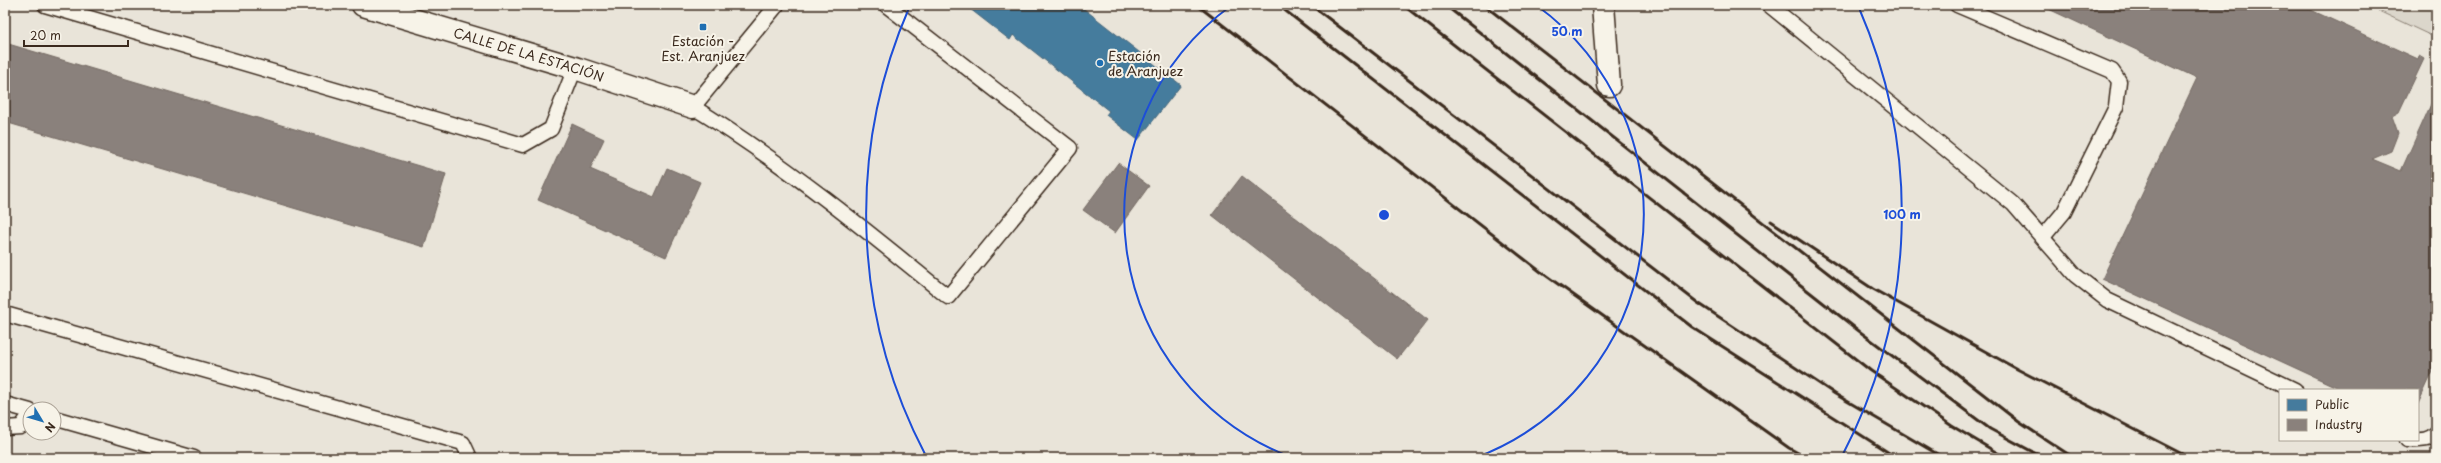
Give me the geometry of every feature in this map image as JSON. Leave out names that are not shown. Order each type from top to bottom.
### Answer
[{"type":"street","name":"CALLE DE LA ESTACIÓN","points":[[363,5],[575,68],[693,107]]},
{"type":"street","points":[[1603,5],[1609,84]]},
{"type":"lane","points":[[45,5],[523,145],[551,129],[575,68]]},
{"type":"lane","points":[[777,5],[693,107],[731,130],[824,197],[948,298],[1070,148],[886,5]]},
{"type":"lane","points":[[1769,5],[2013,204],[2075,275],[2107,300],[2293,389]]},
{"type":"lane","points":[[1957,5],[2112,71],[2119,81],[2116,107],[2064,212],[2043,237]]},
{"type":"lane","points":[[5,314],[463,443],[470,458]]},
{"type":"lane","points":[[5,404],[22,409]]},
{"type":"lane","points":[[62,421],[149,453],[194,458]]},
{"type":"lane","points":[[5,428],[22,426]]},
{"type":"lane","points":[[2419,441],[2433,437],[2436,433]]},
{"type":"shaded area","points":[[5,5],[2366,5],[2436,38],[2436,458],[5,458]]},
{"type":"shaded area","points":[[2366,5],[2436,5],[2436,38]]},
{"type":"building: Public","name":"Estación de Aranjuez","points":[[965,5],[1079,5],[1181,85],[1138,140],[1106,115],[1109,111],[1013,35],[1010,40]]},
{"type":"building: Industry","points":[[2040,5],[2300,5],[2418,59],[2419,56],[2424,59],[2399,112],[2392,116],[2398,133],[2391,151],[2372,159],[2401,171],[2436,93],[2436,365],[2419,402],[2419,389],[2341,389],[2102,279],[2197,78]]},
{"type":"building: Industry","points":[[5,43],[446,174],[424,247],[5,122]]},
{"type":"building: Industry","points":[[572,124],[604,139],[590,169],[654,197],[667,168],[700,182],[666,257],[538,200]]},
{"type":"building: Industry","points":[[1118,163],[1149,186],[1115,233],[1083,210]]},
{"type":"building: Industry","points":[[1242,176],[1428,320],[1397,359],[1212,215]]},
{"type":"railway","points":[[1197,5],[1541,272],[1789,448],[1807,458]]},
{"type":"railway","points":[[1278,5],[1692,327],[1897,458]]},
{"type":"railway","points":[[1311,5],[1698,303],[1835,394],[1944,458]]},
{"type":"railway","points":[[1403,5],[1871,371],[1952,426],[2006,458]]},
{"type":"railway","points":[[1445,5],[1859,331],[1990,429],[2044,458]]},
{"type":"railway","points":[[1484,5],[2019,422],[2074,458]]},
{"type":"railway","points":[[1771,221],[1873,289],[2017,369],[2190,458]]},
{"type":"place","name":"Estación - Est. Aranjuez","points":[[703,27]]},
{"type":"place","name":"Estación de Aranjuez","points":[[1100,63]]}]
